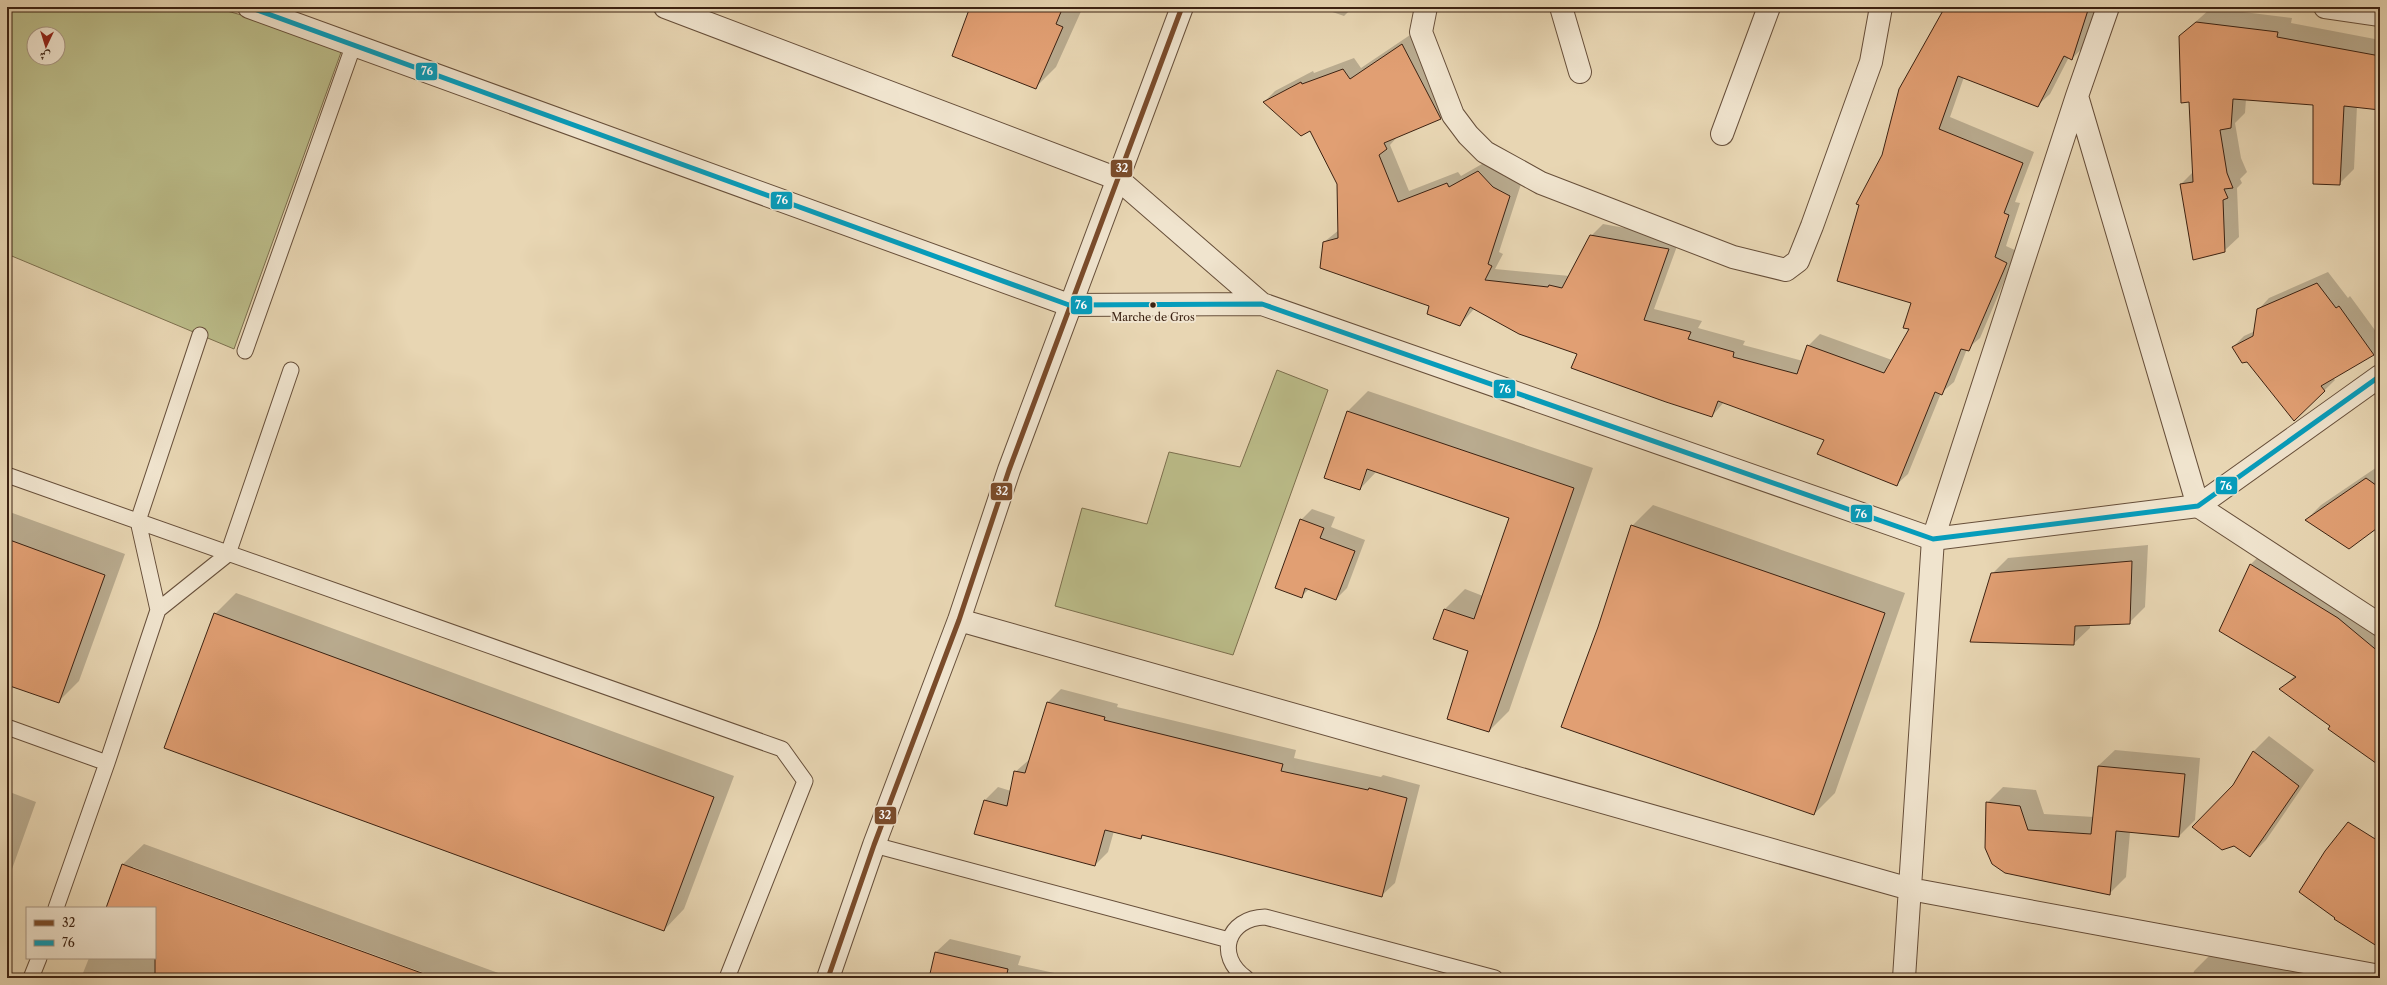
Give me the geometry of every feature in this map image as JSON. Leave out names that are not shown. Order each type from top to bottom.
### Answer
[{"type":"street","points":[[249,7],[1070,305],[1262,304],[1933,538],[2198,506],[2380,376]]},
{"type":"street","points":[[666,7],[1118,179],[1262,304]]},
{"type":"street","points":[[828,978],[874,845],[959,620],[1009,470],[1182,7]]},
{"type":"street","points":[[1426,7],[1421,32],[1453,115],[1468,135],[1485,152],[1541,183],[1733,256],[1786,270],[1798,261],[1812,226],[1871,62],[1881,7]]},
{"type":"street","points":[[1561,7],[1580,72]]},
{"type":"street","points":[[1722,134],[1770,7]]},
{"type":"street","points":[[1904,978],[1933,538],[2077,96],[2108,7]]},
{"type":"street","points":[[2325,7],[2380,16]]},
{"type":"street","points":[[2077,96],[2198,506],[2380,626]]},
{"type":"street","points":[[959,620],[1910,889],[2380,976]]},
{"type":"lane","points":[[245,351],[354,44]]},
{"type":"lane","points":[[56,907],[107,763],[158,610],[138,521],[200,335]]},
{"type":"lane","points":[[158,610],[228,554],[291,370]]},
{"type":"lane","points":[[7,475],[782,749],[805,781],[727,978]]},
{"type":"lane","points":[[7,727],[107,763]]},
{"type":"lane","points":[[874,845],[1229,940]]},
{"type":"lane","points":[[1246,978],[1237,972],[1230,962],[1228,951],[1229,940],[1234,930],[1243,922],[1253,918],[1265,917],[1495,978]]},
{"type":"lane","points":[[31,978],[38,959]]},
{"type":"green space","points":[[7,7],[213,7],[344,44],[234,349],[7,254]]},
{"type":"green space","points":[[1277,370],[1328,390],[1233,655],[1055,606],[1082,508],[1147,524],[1169,452],[1240,467]]},
{"type":"building","points":[[970,7],[1063,7],[1056,24],[1063,27],[1036,89],[952,56]]},
{"type":"building","points":[[1945,7],[2058,7],[2067,9],[2089,7],[2072,60],[2064,56],[2038,107],[1958,76],[1939,129],[2023,163],[2004,213],[2009,215],[1995,257],[2007,263],[1969,351],[1961,349],[1942,395],[1935,392],[1897,486],[1817,454],[1824,440],[1718,401],[1712,417],[1666,402],[1571,368],[1577,354],[1519,334],[1470,307],[1460,326],[1427,314],[1429,306],[1320,268],[1323,242],[1338,238],[1337,184],[1310,131],[1301,136],[1263,102],[1301,82],[1302,84],[1343,69],[1350,79],[1402,44],[1441,119],[1384,143],[1387,149],[1379,155],[1398,202],[1447,183],[1449,187],[1478,171],[1493,187],[1510,196],[1488,264],[1492,266],[1485,280],[1548,287],[1549,285],[1562,288],[1590,235],[1669,249],[1644,320],[1691,332],[1688,339],[1734,352],[1733,357],[1797,374],[1807,345],[1884,373],[1909,329],[1903,328],[1911,303],[1837,281],[1859,205],[1856,204],[1882,155],[1899,89]]},
{"type":"building","points":[[2196,22],[2278,32],[2277,37],[2380,56],[2380,110],[2344,106],[2340,185],[2313,184],[2313,105],[2233,99],[2231,128],[2220,130],[2227,173],[2233,188],[2224,189],[2228,198],[2223,200],[2225,252],[2193,260],[2180,184],[2193,182],[2189,102],[2181,103],[2179,36]]},
{"type":"building","points":[[2317,283],[2336,308],[2339,306],[2374,355],[2321,386],[2325,391],[2294,421],[2247,362],[2242,363],[2232,347],[2253,336],[2257,309]]},
{"type":"building","points":[[1347,411],[1574,488],[1489,732],[1447,719],[1468,651],[1433,639],[1444,609],[1474,619],[1509,518],[1367,469],[1360,490],[1324,478]]},
{"type":"building","points":[[2366,478],[2380,488],[2380,526],[2349,549],[2305,520]]},
{"type":"building","points":[[1300,519],[1324,528],[1320,538],[1355,551],[1336,600],[1305,588],[1302,598],[1275,588]]},
{"type":"building","points":[[1631,525],[1885,613],[1814,815],[1561,727],[1598,627]]},
{"type":"building","points":[[7,539],[105,575],[59,703],[7,685]]},
{"type":"building","points":[[2132,561],[2130,624],[2075,626],[2074,645],[1970,642],[1991,573]]},
{"type":"building","points":[[2250,564],[2338,618],[2380,653],[2380,766],[2328,729],[2330,726],[2279,689],[2296,677],[2219,631]]},
{"type":"building","points":[[214,613],[714,797],[664,931],[164,748]]},
{"type":"building","points":[[1047,702],[1105,717],[1104,720],[1283,764],[1281,771],[1368,790],[1369,788],[1407,798],[1382,897],[1142,835],[1141,839],[1105,830],[1095,866],[974,834],[984,800],[1007,806],[1014,771],[1025,773]]},
{"type":"building","points":[[2253,751],[2299,786],[2250,857],[2234,846],[2222,850],[2192,827],[2233,785]]},
{"type":"building","points":[[2098,766],[2185,774],[2179,837],[2116,831],[2110,895],[2005,873],[1992,864],[1985,848],[1986,802],[2020,806],[2028,830],[2091,834]]},
{"type":"building","points":[[2348,822],[2380,842],[2380,948],[2334,919],[2335,918],[2299,892],[2325,851]]},
{"type":"building","points":[[122,864],[427,975],[427,978],[155,978],[156,907],[106,907]]},
{"type":"building","points":[[935,952],[1008,969],[1006,978],[929,978]]},
{"type":"transit line","name":"76","points":[[249,7],[1069,305],[1262,304],[1933,539],[2198,506],[2380,376]]},
{"type":"transit line","name":"32","points":[[828,978],[874,845],[959,620],[1009,470],[1182,7]]},
{"type":"place","name":"Marche de Gros","points":[[1153,305]]}]
